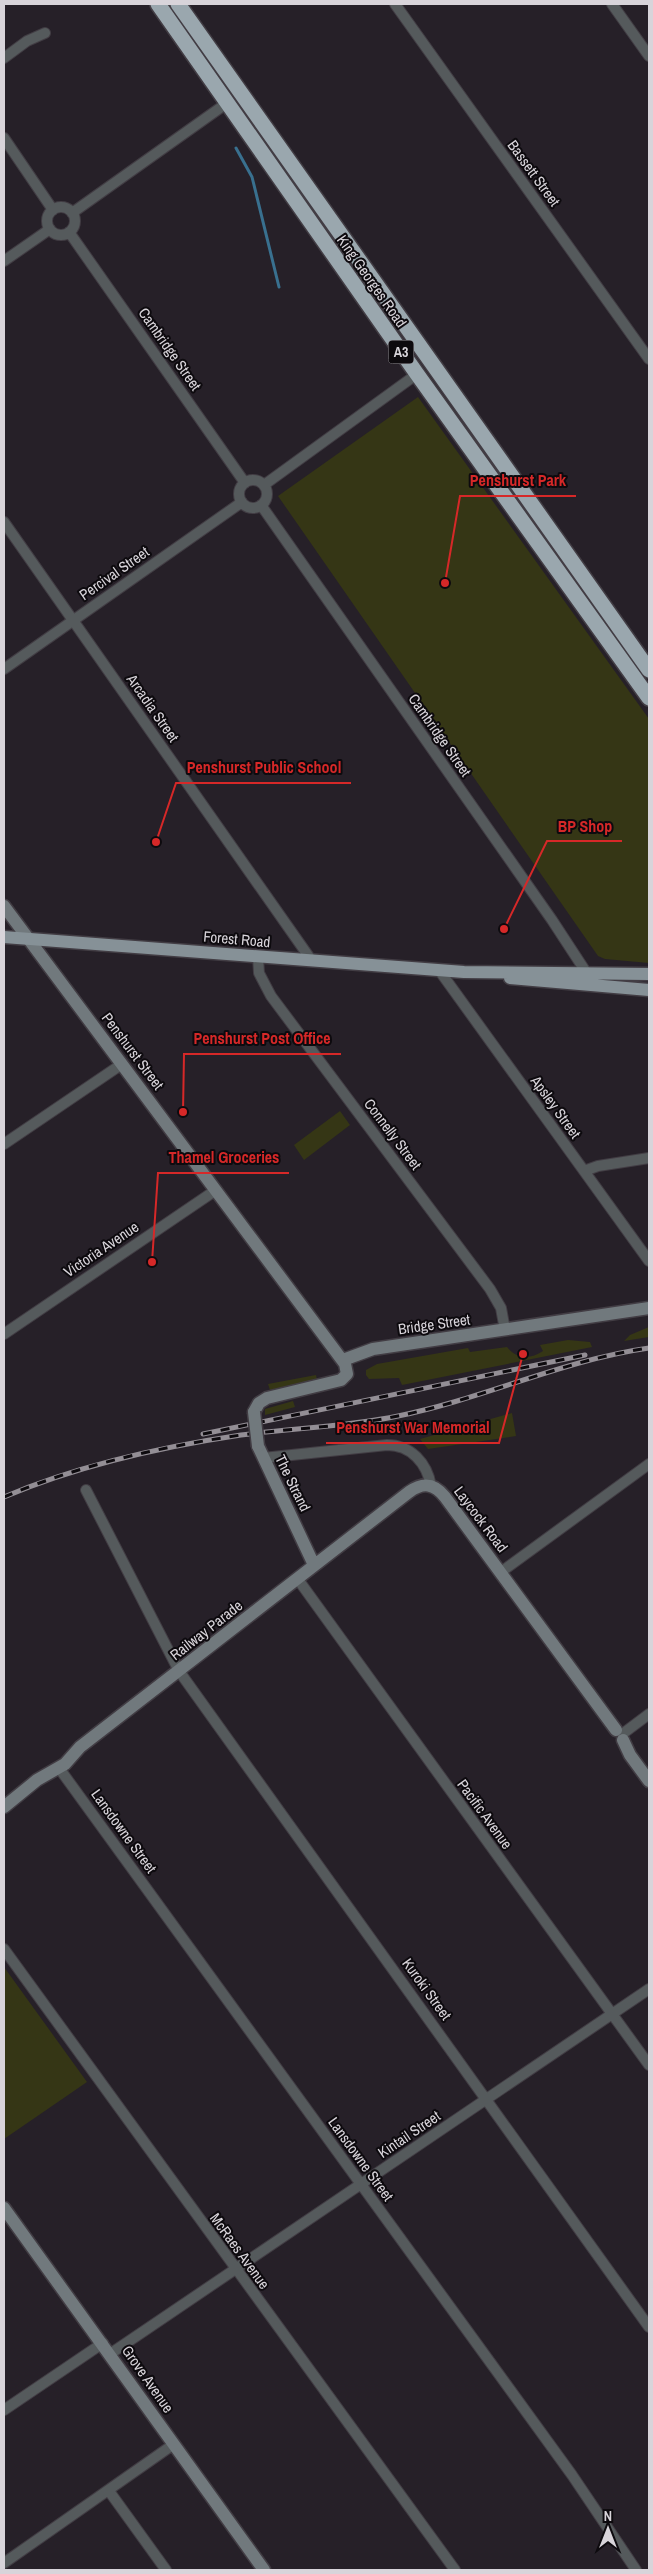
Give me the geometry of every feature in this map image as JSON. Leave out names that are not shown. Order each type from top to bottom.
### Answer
[{"type":"highway","name":"King Georges Road","points":[[158,4],[416,374],[649,698]]},
{"type":"highway","name":"King Georges Road","points":[[182,5],[649,670]]},
{"type":"highway","points":[[405,322],[404,337],[420,364],[416,374]]},
{"type":"main road","name":"Forest Road","points":[[4,937],[468,972],[649,974]]},
{"type":"main road","name":"Forest Road","points":[[468,972],[530,981],[649,990]]},
{"type":"street","name":"Bassett Street","points":[[395,4],[649,359]]},
{"type":"street","points":[[612,4],[649,56]]},
{"type":"street","points":[[4,58],[27,41],[45,34]]},
{"type":"street","points":[[72,213],[227,103]]},
{"type":"street","points":[[4,138],[53,210]]},
{"type":"street","points":[[61,207],[72,213],[74,225],[69,232],[57,234],[50,229],[48,216],[53,210],[61,207]]},
{"type":"street","points":[[4,261],[50,229]]},
{"type":"street","name":"Cambridge Street","points":[[69,232],[245,483]]},
{"type":"street","points":[[264,486],[416,374]]},
{"type":"street","points":[[253,480],[264,486],[266,498],[261,505],[253,508],[242,502],[240,490],[245,483],[253,480]]},
{"type":"street","name":"Percival Street","points":[[4,669],[242,502]]},
{"type":"street","name":"Cambridge Street","points":[[261,505],[586,972],[588,986]]},
{"type":"street","name":"Arcadia Street","points":[[4,522],[312,961]]},
{"type":"street","name":"Penshurst Street","points":[[4,906],[343,1360]]},
{"type":"street","name":"Connelly Street","points":[[258,956],[259,972],[266,988],[490,1289],[500,1308],[505,1330]]},
{"type":"street","name":"Apsley Street","points":[[439,970],[649,1260]]},
{"type":"street","points":[[4,1144],[122,1064]]},
{"type":"street","points":[[584,1171],[598,1166],[649,1158]]},
{"type":"street","name":"Victoria Avenue","points":[[4,1334],[216,1190]]},
{"type":"street","name":"Bridge Street","points":[[343,1360],[360,1352],[373,1349],[649,1308]]},
{"type":"street","name":"The Strand","points":[[314,1565],[261,1452],[254,1412],[259,1403],[267,1398],[344,1378],[347,1371],[343,1360]]},
{"type":"street","name":"Laycock Road","points":[[261,1452],[387,1444],[401,1446],[412,1452],[424,1464],[431,1486],[445,1497],[621,1734],[630,1755],[649,1781]]},
{"type":"street","points":[[501,1572],[649,1464]]},
{"type":"street","name":"Railway Parade","points":[[4,1807],[37,1780],[59,1768],[80,1747],[409,1492],[423,1485],[431,1486]]},
{"type":"street","name":"Kuroki Street","points":[[86,1490],[179,1671],[649,2326]]},
{"type":"street","name":"Pacific Avenue","points":[[297,1578],[649,2065]]},
{"type":"street","points":[[621,1734],[649,1714]]},
{"type":"street","name":"Lansdowne Street","points":[[59,1768],[572,2475],[636,2570]]},
{"type":"street","name":"McRaes Avenue","points":[[4,1949],[235,2270],[455,2570]]},
{"type":"street","name":"Kintail Street","points":[[4,2410],[235,2270],[649,1989]]},
{"type":"street","name":"Grove Avenue","points":[[6,2214],[106,2348],[264,2570]]},
{"type":"street","points":[[4,2564],[174,2444]]},
{"type":"street","points":[[109,2491],[166,2570]]},
{"type":"shaded area","points":[[418,397],[649,719],[649,963],[605,959],[598,956],[278,496]]},
{"type":"shaded area","points":[[340,1111],[350,1125],[304,1160],[294,1145]]},
{"type":"shaded area","points":[[649,1327],[649,1337],[624,1341],[630,1335]]},
{"type":"shaded area","points":[[568,1340],[590,1342],[592,1347],[402,1385],[399,1378],[369,1379],[366,1375],[366,1370],[377,1364],[468,1348],[470,1352],[507,1347],[519,1356],[528,1357],[543,1351],[540,1345]]},
{"type":"shaded area","points":[[316,1375],[317,1380],[270,1390],[268,1384]]},
{"type":"shaded area","points":[[293,1401],[295,1407],[265,1415],[265,1409]]},
{"type":"shaded area","points":[[512,1413],[516,1436],[428,1449],[420,1439]]},
{"type":"shaded area","points":[[4,1967],[87,2082],[4,2139]]},
{"type":"waterway","points":[[236,148],[252,177],[279,287]]},
{"type":"railway","points":[[4,1497],[61,1475],[150,1451],[241,1435],[359,1423],[398,1416],[461,1400],[585,1361],[649,1348]]},
{"type":"railway","points":[[203,1434],[585,1355]]},
{"type":"place","name":"Penshurst Park","points":[[445,583]]},
{"type":"place","name":"Penshurst Public School","points":[[156,842]]},
{"type":"place","name":"BP Shop","points":[[504,929]]},
{"type":"place","name":"Penshurst Post Office","points":[[183,1112]]},
{"type":"place","name":"Thamel Groceries","points":[[152,1262]]},
{"type":"place","name":"Penshurst War Memorial","points":[[523,1354]]}]
